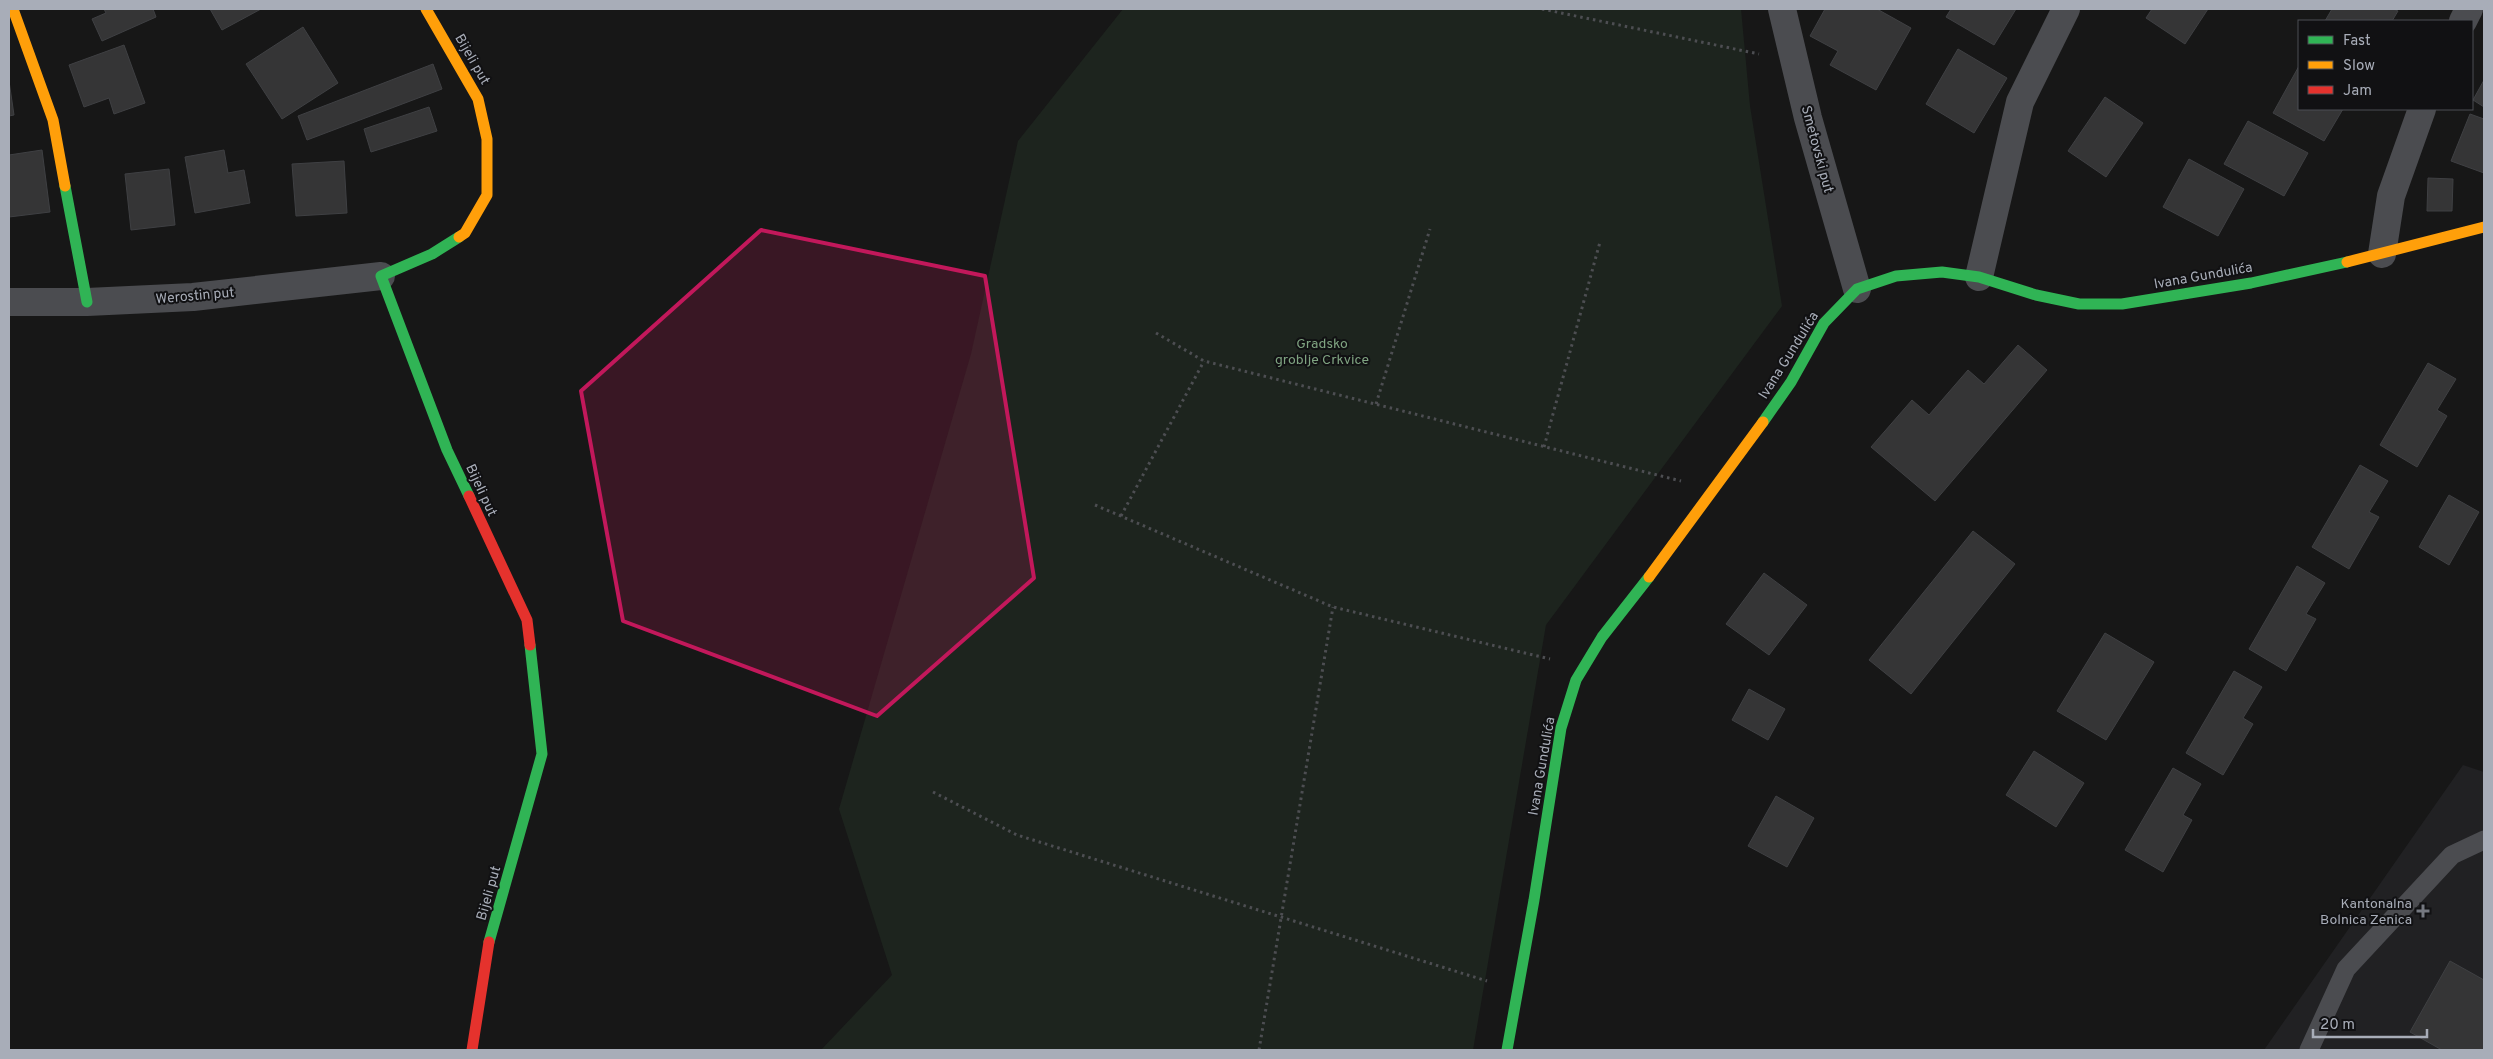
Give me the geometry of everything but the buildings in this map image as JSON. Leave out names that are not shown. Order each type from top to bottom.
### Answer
[{"type":"street","points":[[13,9],[53,120],[87,302]]},
{"type":"street","name":"Bijeli put","points":[[426,9],[478,99],[487,139],[487,195],[465,233],[432,254],[381,276],[447,450],[527,620],[542,754],[486,954],[472,1050]]},
{"type":"street","name":"Smetovski put","points":[[1782,9],[1857,289]]},
{"type":"street","points":[[1979,277],[2020,102],[2066,9]]},
{"type":"street","points":[[2463,20],[2469,9]]},
{"type":"street","points":[[2382,254],[2391,196],[2422,110]]},
{"type":"street","name":"Ivana Gundulića","points":[[1507,1050],[1561,728],[1576,680],[1602,637],[1715,489],[1791,382],[1824,323],[1857,289],[1896,276],[1942,272],[1979,277],[2036,295],[2078,304],[2122,304],[2251,282],[2382,254],[2484,227]]},
{"type":"street","name":"Werostin put","points":[[9,302],[87,302],[193,297],[381,276]]},
{"type":"lane","points":[[2309,1050],[2346,969],[2452,856],[2484,840]]},
{"type":"path","points":[[1542,9],[1795,61]]},
{"type":"path","points":[[1376,404],[1430,229]]},
{"type":"path","points":[[1544,447],[1600,242]]},
{"type":"path","points":[[1156,333],[1204,361],[1715,489]]},
{"type":"path","points":[[1121,516],[1204,361]]},
{"type":"path","points":[[1095,505],[1333,607],[1584,667]]},
{"type":"path","points":[[1259,1050],[1333,607]]},
{"type":"path","points":[[933,792],[1017,835],[1518,991]]},
{"type":"highlighted area","points":[[761,230],[985,276],[1034,578],[877,716],[623,621],[581,391]]},
{"type":"shaded area","name":"Kantonalna Bolnica Zenica","points":[[2463,765],[2484,772],[2484,1050],[2264,1050]]},
{"type":"green space","name":"Gradsko groblje Crkvice","points":[[1123,9],[1741,9],[1750,106],[1782,306],[1546,625],[1473,1050],[821,1050],[892,975],[839,809],[971,354],[1018,141]]},
{"type":"traffic: fast","points":[[65,186],[87,302]]},
{"type":"traffic: fast","points":[[459,237],[432,254],[381,276],[447,450],[469,496]]},
{"type":"traffic: fast","points":[[1763,422],[1791,382],[1824,323],[1857,289],[1896,276],[1942,272],[1979,277],[2036,295],[2079,304],[2122,304],[2251,283],[2347,262]]},
{"type":"traffic: fast","points":[[1507,1050],[1534,900],[1561,728],[1576,680],[1602,637],[1649,577]]},
{"type":"traffic: fast","points":[[489,942],[542,754],[530,645]]},
{"type":"traffic: slow","points":[[13,9],[53,120],[65,186]]},
{"type":"traffic: slow","points":[[426,9],[478,99],[487,139],[487,195],[465,233],[459,237]]},
{"type":"traffic: slow","points":[[2347,262],[2484,227]]},
{"type":"traffic: slow","points":[[1649,577],[1763,422]]},
{"type":"traffic: jam","points":[[469,496],[527,620],[530,645]]},
{"type":"traffic: jam","points":[[472,1050],[489,942]]},
{"type":"place","name":"Kantonalna Bolnica Zenica","points":[[2423,911]]}]
